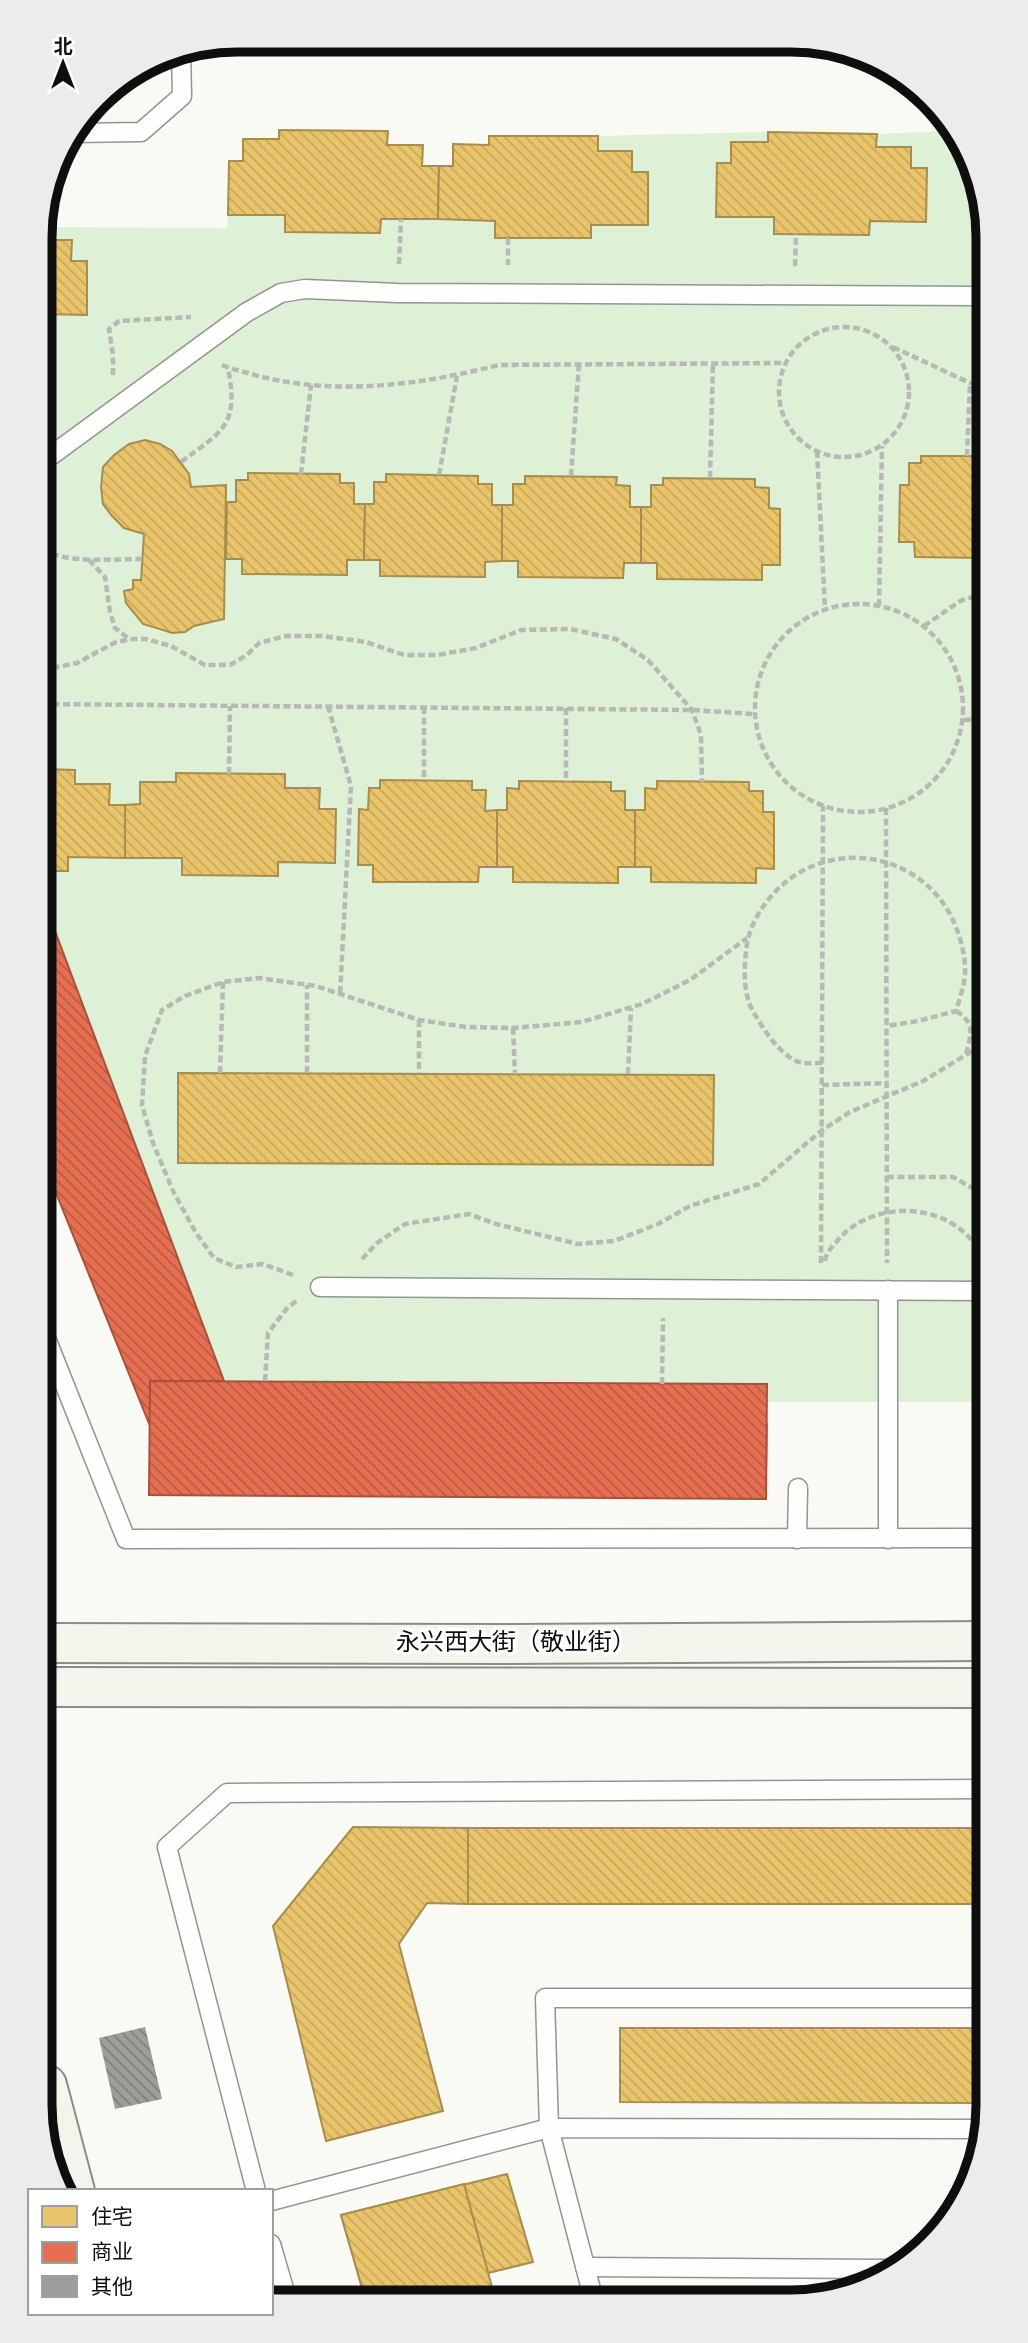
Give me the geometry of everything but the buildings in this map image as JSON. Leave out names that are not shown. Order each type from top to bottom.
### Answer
[{"type":"main road","name":"永兴西大街（敬业街）","points":[[52,1643],[975,1641]]},
{"type":"main road","name":"永兴西大街（敬业街）","points":[[52,1687],[975,1688]]},
{"type":"main road","points":[[52,2104],[74,2189]]},
{"type":"lane","points":[[86,133],[141,132],[182,96],[181,61]]},
{"type":"lane","points":[[53,454],[230,325],[281,293],[305,289],[397,293],[976,296]]},
{"type":"lane","points":[[320,1287],[975,1291]]},
{"type":"lane","points":[[887,1290],[888,1539]]},
{"type":"lane","points":[[52,1353],[126,1539],[975,1538]]},
{"type":"lane","points":[[797,1488],[797,1539]]},
{"type":"lane","points":[[255,2189],[167,1847],[227,1793],[975,1790]]},
{"type":"lane","points":[[591,2290],[549,2128],[545,1998],[975,1998]]},
{"type":"lane","points":[[273,2200],[549,2128],[974,2129]]},
{"type":"lane","points":[[273,2251],[284,2290]]},
{"type":"lane","points":[[585,2267],[877,2269]]},
{"type":"path","points":[[397,293],[401,219]]},
{"type":"path","points":[[112,411],[113,355],[109,329],[120,321],[189,317],[230,325]]},
{"type":"path","points":[[892,347],[904,365],[910,387],[907,410],[898,430],[881,446],[861,455],[839,457],[817,452],[799,438],[785,420],[781,408],[779,395],[782,372],[793,352],[809,337],[830,328],[852,327],[874,334],[892,347],[976,384]]},
{"type":"path","points":[[192,352],[228,368],[323,387],[393,386],[457,376],[499,365],[787,363]]},
{"type":"path","points":[[571,476],[579,363]]},
{"type":"path","points":[[709,478],[713,363]]},
{"type":"path","points":[[181,462],[224,428],[231,415],[233,393],[228,368]]},
{"type":"path","points":[[439,475],[457,376]]},
{"type":"path","points":[[967,456],[970,383]]},
{"type":"path","points":[[301,474],[311,386]]},
{"type":"path","points":[[879,606],[881,446]]},
{"type":"path","points":[[817,452],[825,609]]},
{"type":"path","points":[[53,555],[89,560],[142,559]]},
{"type":"path","points":[[89,560],[105,577],[110,612],[116,628],[130,639]]},
{"type":"path","points":[[924,626],[960,601],[976,596]]},
{"type":"path","points":[[859,603],[879,606],[894,609],[924,626],[948,652],[962,684],[964,720],[955,754],[934,782],[905,803],[872,812],[836,811],[804,798],[778,776],[761,746],[754,714],[758,680],[772,650],[795,625],[825,609],[859,603]]},
{"type":"path","points":[[53,666],[77,663],[114,643],[130,639],[146,639],[171,646],[205,665],[230,665],[247,655],[259,643],[286,636],[322,636],[366,642],[404,655],[437,655],[476,648],[521,630],[570,629],[616,639],[648,660],[692,710],[701,735],[702,782]]},
{"type":"path","points":[[53,704],[566,708],[754,714]]},
{"type":"path","points":[[229,774],[230,706]]},
{"type":"path","points":[[328,706],[351,786],[340,995]]},
{"type":"path","points":[[424,707],[424,780]]},
{"type":"path","points":[[566,708],[566,782]]},
{"type":"path","points":[[964,720],[976,719]]},
{"type":"path","points":[[821,1290],[823,806]]},
{"type":"path","points":[[886,808],[887,1290]]},
{"type":"path","points":[[822,1063],[797,1062],[768,1037],[751,1007],[743,973],[747,938],[762,906],[786,880],[816,863],[851,857],[886,861],[917,876],[944,903],[961,937],[965,975],[956,1011]]},
{"type":"path","points":[[320,1287],[263,1264],[236,1267],[214,1258],[196,1233],[174,1193],[153,1143],[142,1105],[145,1056],[162,1010],[185,996],[223,982],[259,978],[307,985],[419,1020],[466,1027],[513,1028],[582,1022],[631,1008],[690,980],[747,938]]},
{"type":"path","points":[[220,1073],[223,982]]},
{"type":"path","points":[[307,985],[307,1073]]},
{"type":"path","points":[[628,1074],[631,1008]]},
{"type":"path","points":[[887,1026],[956,1011],[967,1018],[971,1028],[966,1056]]},
{"type":"path","points":[[419,1020],[419,1073]]},
{"type":"path","points":[[513,1028],[515,1074]]},
{"type":"path","points":[[354,1288],[357,1264],[377,1243],[405,1224],[469,1214],[508,1227],[578,1244],[614,1241],[658,1224],[690,1206],[759,1184],[821,1131],[850,1112],[923,1081],[976,1050]]},
{"type":"path","points":[[822,1085],[887,1083]]},
{"type":"path","points":[[887,1177],[953,1177],[975,1190]]},
{"type":"path","points":[[821,1290],[825,1255],[845,1232],[871,1216],[901,1210],[931,1214],[959,1227],[975,1244]]},
{"type":"path","points":[[265,1381],[268,1333],[288,1307],[320,1287]]},
{"type":"path","points":[[662,1384],[663,1289]]},
{"type":"green space","points":[[941,131],[951,145],[969,189],[976,237],[976,456],[921,457],[921,463],[909,485],[900,486],[899,541],[914,542],[915,557],[976,558],[975,1402],[767,1402],[767,1384],[224,1381],[53,925],[53,871],[67,871],[68,857],[182,858],[183,875],[278,876],[278,862],[335,863],[319,809],[319,788],[285,788],[285,774],[140,782],[140,804],[109,805],[109,784],[75,784],[74,770],[53,769],[53,314],[87,315],[87,262],[71,261],[71,240],[53,240],[53,227],[227,228],[228,215],[285,215],[285,232],[380,233],[381,219],[495,221],[495,238],[590,238],[591,225],[648,225],[648,172],[632,172],[632,151],[598,151],[598,136],[768,132],[768,142],[732,142],[731,163],[717,217],[774,217],[774,234],[869,235],[870,221],[926,222],[927,169],[911,168],[911,147],[876,147],[877,134]],"holes":[[[145,440],[181,462],[191,487],[226,485],[227,502],[236,502],[249,473],[339,474],[340,483],[354,483],[354,504],[374,504],[375,482],[386,482],[387,474],[478,476],[478,484],[492,484],[492,505],[513,505],[513,484],[525,484],[525,476],[616,477],[616,485],[630,486],[630,507],[651,507],[664,478],[755,479],[755,487],[769,488],[769,508],[780,509],[780,565],[762,565],[761,580],[657,579],[657,563],[624,563],[623,578],[519,577],[518,561],[485,562],[380,576],[380,560],[347,560],[346,575],[242,574],[242,559],[226,559],[224,619],[197,625],[182,632],[162,632],[137,618],[124,592],[132,588],[140,576],[144,534],[127,530],[117,522],[106,508],[100,483],[107,461],[116,452]],[[380,780],[486,790],[485,811],[507,810],[507,789],[519,789],[520,781],[610,782],[611,791],[624,791],[625,810],[645,810],[645,789],[657,789],[658,781],[748,782],[749,791],[763,791],[763,812],[774,812],[774,868],[756,868],[755,883],[651,882],[651,867],[618,867],[617,883],[513,882],[513,867],[479,867],[478,882],[374,882],[373,865],[358,865],[359,810],[368,810],[369,788],[380,788]],[[178,1073],[713,1075],[712,1165],[178,1162]]]}]
